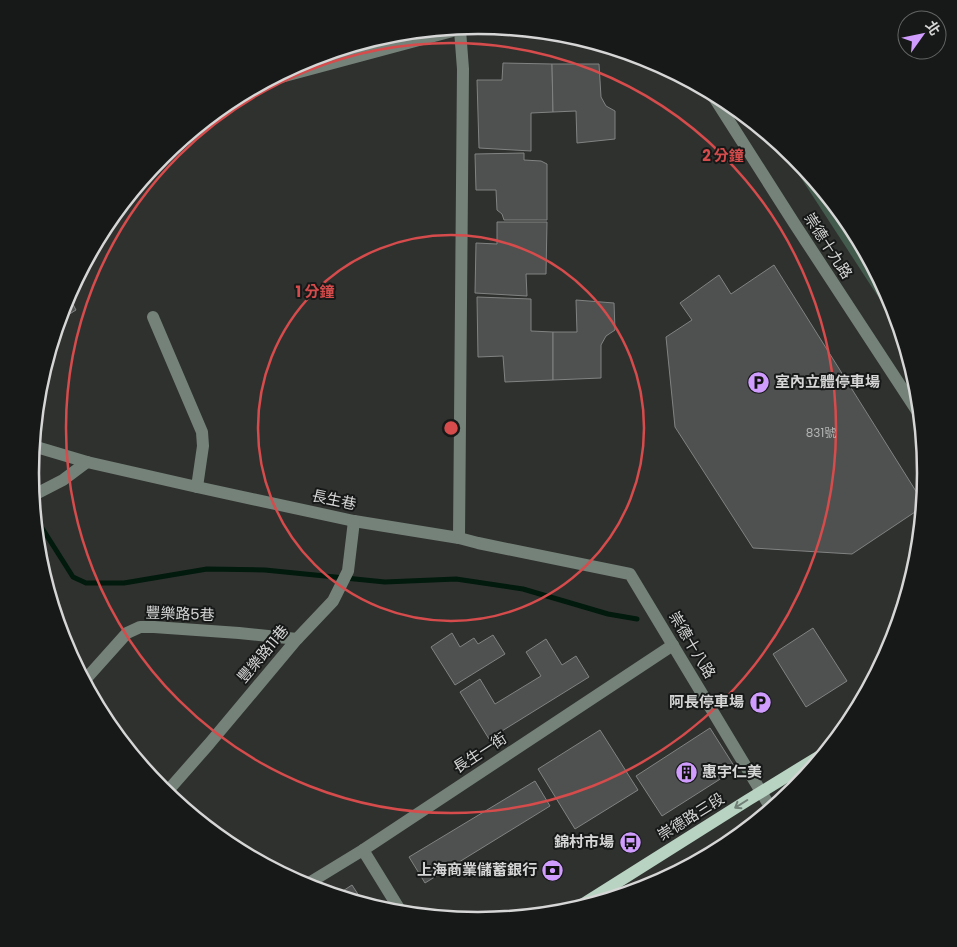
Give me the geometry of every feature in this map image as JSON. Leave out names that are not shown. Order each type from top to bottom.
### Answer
[{"type":"main road","name":"崇德路三段","points":[[596,897],[810,762]]},
{"type":"street","points":[[459,538],[463,69],[460,35]]},
{"type":"street","points":[[358,51],[421,38]]},
{"type":"street","points":[[328,60],[344,55]]},
{"type":"street","name":"崇德十九路","points":[[719,106],[912,404]]},
{"type":"street","points":[[152,317],[202,432],[203,446],[197,487]]},
{"type":"street","name":"長生巷","points":[[40,448],[87,462],[354,521],[459,538],[630,574]]},
{"type":"street","points":[[40,492],[63,480],[87,462]]},
{"type":"street","name":"豐樂路11巷","points":[[171,787],[297,639],[333,601],[348,571],[354,521]]},
{"type":"street","name":"崇德十八路","points":[[630,574],[768,804]]},
{"type":"street","name":"豐樂路5巷","points":[[88,676],[127,633],[140,627],[240,633],[297,639]]},
{"type":"street","name":"長生一街","points":[[312,881],[363,850],[673,645]]},
{"type":"street","points":[[363,850],[397,906]]},
{"type":"green space","points":[[796,171],[844,229],[873,279],[887,310]]},
{"type":"building","points":[[503,63],[552,64],[553,112],[531,113],[531,151],[479,148],[477,80],[502,80]]},
{"type":"building","points":[[552,64],[599,64],[601,97],[606,106],[615,111],[615,139],[577,143],[576,111],[553,112]]},
{"type":"building","points":[[524,153],[524,160],[541,161],[547,164],[547,220],[504,220],[502,214],[497,210],[496,190],[476,190],[475,154]]},
{"type":"building","points":[[497,222],[547,222],[546,274],[526,274],[527,296],[475,293],[476,243],[497,244]]},
{"type":"building","name":"室內立體停車場","points":[[774,265],[917,493],[916,511],[852,554],[753,548],[675,427],[666,337],[692,320],[680,303],[719,275],[731,294]]},
{"type":"building","points":[[477,297],[531,299],[531,331],[553,332],[553,380],[505,382],[503,356],[478,357]]},
{"type":"building","points":[[576,300],[614,303],[615,330],[606,336],[601,345],[601,378],[553,380],[553,332],[577,332]]},
{"type":"building","points":[[73,304],[76,310],[68,315]]},
{"type":"building","points":[[813,628],[847,681],[806,707],[773,654]]},
{"type":"building","points":[[452,633],[460,647],[474,638],[478,644],[493,635],[505,654],[455,685],[431,647]]},
{"type":"building","points":[[546,639],[562,665],[576,656],[589,677],[489,739],[460,692],[480,679],[495,704],[541,676],[526,652]]},
{"type":"building","name":"惠宇仁美","points":[[710,728],[736,769],[662,816],[636,776]]},
{"type":"building","points":[[600,730],[638,790],[575,829],[538,769]]},
{"type":"building","points":[[535,781],[550,806],[425,883],[409,857]]},
{"type":"building","points":[[352,885],[359,896],[342,891]]},
{"type":"waterway","points":[[43,529],[73,577],[86,583],[124,583],[207,569],[265,570],[385,582],[456,579],[523,589],[608,614],[637,619]]},
{"type":"place","name":"室內立體停車場","points":[[759,382]]},
{"type":"place","name":"阿長停車場","points":[[760,702]]},
{"type":"place","name":"惠宇仁美","points":[[686,772]]},
{"type":"place","name":"錦村市場","points":[[630,842]]},
{"type":"place","name":"上海商業儲蓄銀行","points":[[553,870]]}]
